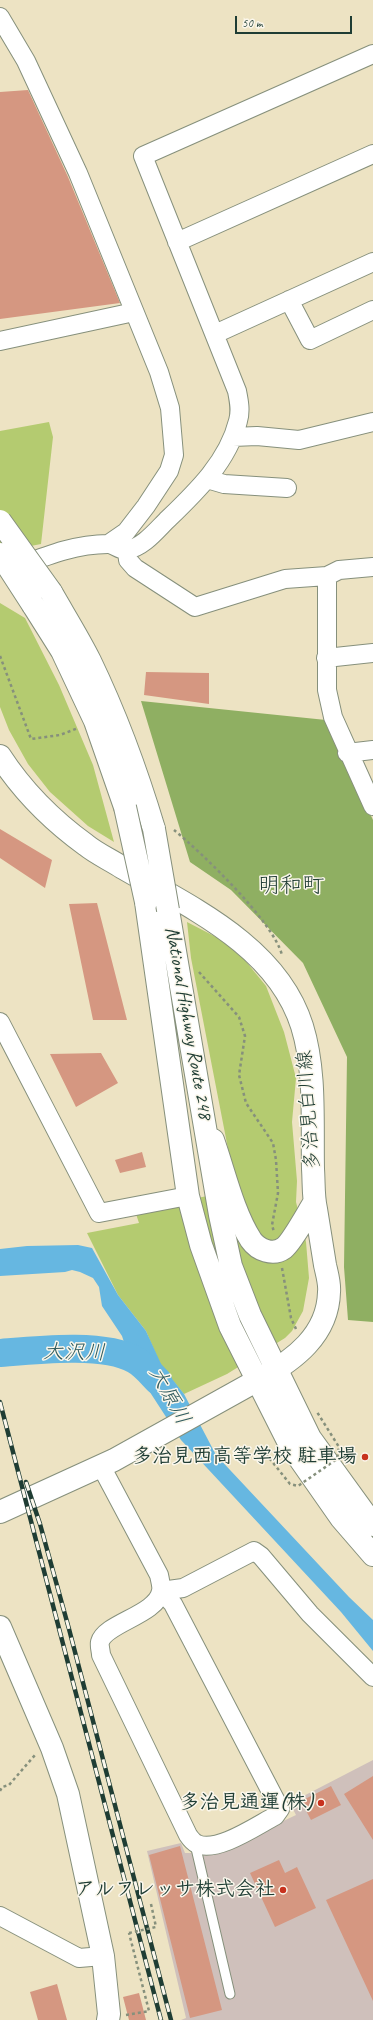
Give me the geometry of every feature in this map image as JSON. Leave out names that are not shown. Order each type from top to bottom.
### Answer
[{"type":"main road","name":"National Highway Route 248","points":[[0,521],[51,592],[90,661],[143,791],[162,828],[168,910],[220,1215],[231,1266],[250,1315],[310,1438],[373,1525]]},
{"type":"main road","name":"National Highway Route 248","points":[[0,554],[62,651],[95,721],[126,807],[146,902],[188,1196],[201,1245],[230,1326],[256,1381],[290,1445],[341,1518],[373,1555]]},
{"type":"main road","name":"多治見白川線","points":[[0,756],[12,775],[48,813],[86,846],[210,919],[239,939],[264,963],[287,992],[302,1026],[311,1067],[314,1203],[330,1291],[328,1308],[322,1326],[304,1348],[277,1369],[108,1463],[0,1512]]},
{"type":"main road","points":[[202,1104],[241,1220],[252,1241],[263,1249],[272,1252],[279,1251],[292,1240],[314,1203]]},
{"type":"main road","points":[[1,1630],[52,1748],[68,1794],[102,1956],[109,2017]]},
{"type":"street","points":[[0,17],[10,32],[45,100],[78,173],[160,372],[170,408],[174,454],[169,471],[146,506],[126,532],[110,543],[73,547],[0,573]]},
{"type":"street","points":[[110,543],[117,548],[127,550],[143,544],[207,479],[224,454],[233,437],[239,420],[240,406],[237,391],[143,156],[373,54]]},
{"type":"street","points":[[178,242],[373,154]]},
{"type":"street","points":[[215,334],[373,262]]},
{"type":"street","points":[[289,300],[310,340],[373,310]]},
{"type":"street","points":[[0,341],[134,312]]},
{"type":"street","points":[[233,437],[258,436],[299,440],[373,422]]},
{"type":"street","points":[[207,479],[224,484],[287,488]]},
{"type":"street","points":[[127,550],[128,560],[135,568],[195,607],[285,579],[327,576],[339,570],[373,567]]},
{"type":"street","points":[[327,576],[327,690],[333,717],[347,753],[373,806]]},
{"type":"street","points":[[326,658],[373,653]]},
{"type":"street","points":[[347,753],[373,750]]},
{"type":"street","points":[[0,1022],[100,1213],[188,1196]]},
{"type":"street","points":[[108,1463],[159,1575],[161,1591],[173,1604],[280,1809],[275,1816],[219,1845],[205,1846],[195,1844],[188,1835],[101,1655],[100,1642],[105,1634],[145,1610],[154,1603],[161,1591]]},
{"type":"street","points":[[161,1591],[184,1588],[254,1551],[261,1556],[310,1614],[373,1677]]},
{"type":"street","points":[[0,1916],[80,1958],[102,1956]]},
{"type":"lane","points":[[195,1844],[230,1994]]},
{"type":"path","points":[[0,656],[31,739],[60,735],[95,721]]},
{"type":"path","points":[[162,828],[193,846],[256,914],[274,937],[280,948],[284,961]]},
{"type":"path","points":[[199,972],[240,1018],[245,1036],[239,1075],[246,1102],[273,1143],[276,1160],[278,1192],[272,1225],[279,1251],[291,1318],[304,1348]]},
{"type":"path","points":[[262,1449],[290,1484],[298,1486],[337,1459],[339,1447],[317,1412]]},
{"type":"path","points":[[0,1791],[2,1787],[9,1785],[35,1755],[52,1748]]},
{"type":"path","points":[[109,2017],[149,2011],[129,1933],[156,1927],[151,1904]]},
{"type":"shaded area","points":[[373,1760],[373,2020],[181,2020],[186,2018],[147,1851],[181,1843],[185,1853],[216,1853],[296,1815],[290,1803]]},
{"type":"green space","points":[[49,422],[53,437],[41,544],[0,552],[0,431]]},
{"type":"green space","points":[[0,603],[25,618],[59,685],[93,765],[114,842],[88,826],[50,792],[28,764],[9,730],[0,707]]},
{"type":"green space","points":[[141,701],[326,720],[373,820],[373,1322],[348,1320],[344,1267],[347,1057],[303,963],[231,890],[190,862]]},
{"type":"green space","points":[[187,922],[218,938],[244,959],[266,986],[284,1032],[296,1078],[292,1122],[297,1181],[296,1202],[306,1242],[309,1278],[303,1311],[292,1331],[285,1338],[227,1374],[184,1394],[161,1366],[146,1331],[118,1295],[87,1233],[139,1223],[135,1211],[236,1190],[191,958]]},
{"type":"water","name":"大原川","points":[[78,1245],[92,1248],[118,1295],[146,1331],[162,1366],[184,1394],[216,1455],[349,1597],[373,1620],[373,1651],[341,1612],[181,1440],[131,1363],[122,1336],[102,1306],[99,1287],[93,1278],[72,1270],[65,1272],[0,1276],[0,1249],[27,1246]]},
{"type":"building","points":[[28,90],[68,177],[120,303],[0,319],[0,92]]},
{"type":"building","points":[[146,672],[209,673],[209,704],[144,695]]},
{"type":"building","points":[[0,829],[52,860],[45,888],[0,858]]},
{"type":"building","points":[[97,903],[127,1020],[93,1020],[69,904]]},
{"type":"building","points":[[101,1053],[118,1083],[76,1107],[50,1054]]},
{"type":"building","points":[[142,1152],[146,1167],[120,1173],[115,1160]]},
{"type":"building","points":[[373,1776],[373,1840],[344,1794]]},
{"type":"building","name":"多治見通運(株)","points":[[331,1786],[341,1805],[311,1820],[301,1801]]},
{"type":"building","points":[[180,1846],[222,2010],[190,2018],[149,1855]]},
{"type":"building","name":"アルフレッサ株式会社","points":[[279,1860],[285,1873],[297,1867],[316,1908],[275,1927],[250,1873]]},
{"type":"building","points":[[373,1879],[373,2001],[326,1900]]},
{"type":"building","points":[[57,1984],[67,2020],[38,2020],[30,1992]]},
{"type":"building","points":[[139,1993],[146,2020],[129,2020],[123,1997]]},
{"type":"waterway","name":"大沢川","points":[[0,1353],[50,1349],[88,1349],[106,1351],[122,1354],[135,1360],[158,1381]]},
{"type":"railway","points":[[0,1402],[161,2020]]},
{"type":"railway","points":[[26,1482],[40,1524],[69,1629],[171,2020]]},
{"type":"place","name":"多治見西高等学校 駐車場","points":[[365,1457]]},
{"type":"place","name":"多治見通運(株)","points":[[321,1803]]},
{"type":"place","name":"アルフレッサ株式会社","points":[[283,1890]]},
{"type":"district","name":"明和町","points":[[291,886]]}]
